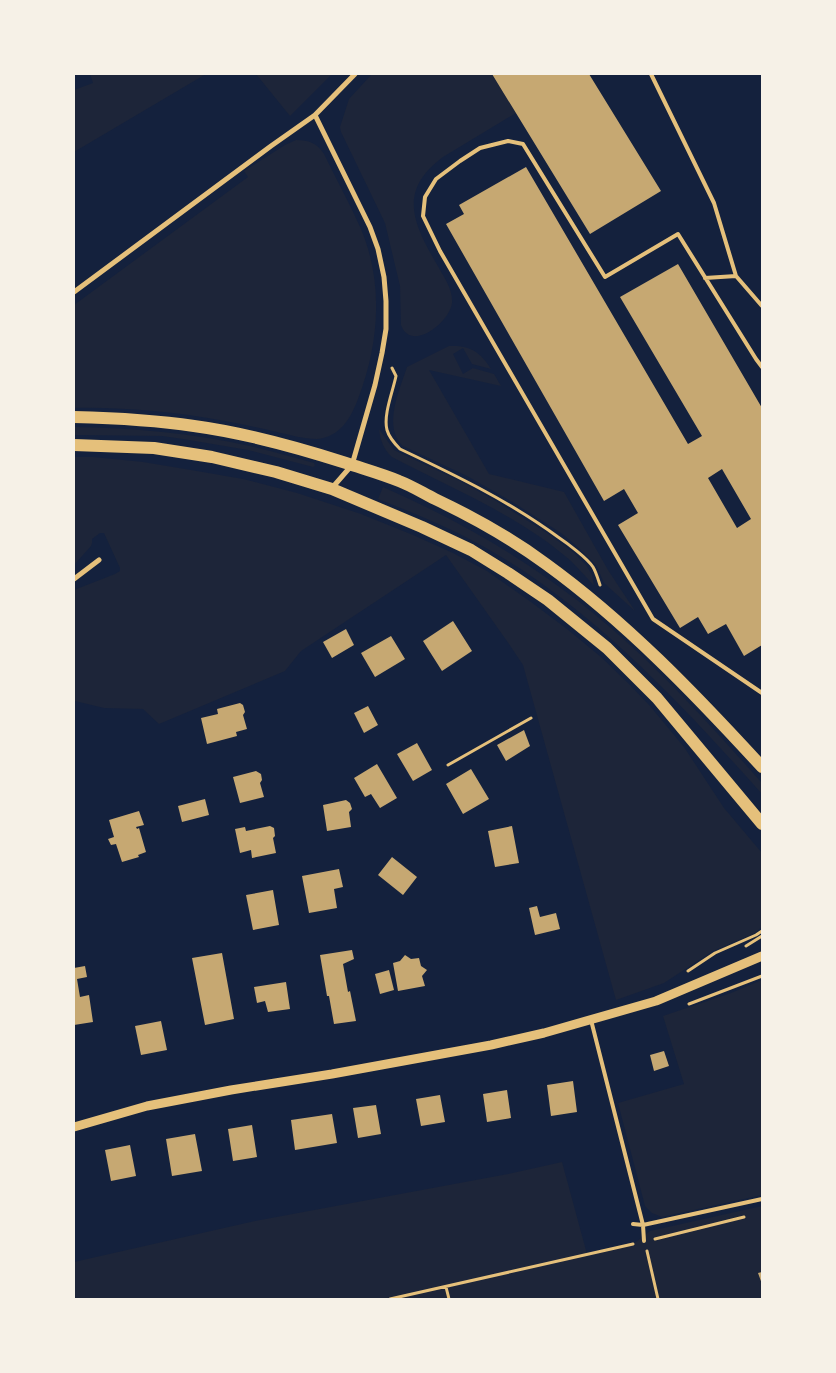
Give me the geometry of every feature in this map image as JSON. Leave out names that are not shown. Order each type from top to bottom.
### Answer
[{"type":"main road","points":[[74,417],[195,426],[274,441],[400,481],[450,506],[499,533],[545,563],[594,601],[634,636],[716,717],[762,767]]},
{"type":"main road","points":[[74,445],[154,448],[212,457],[276,472],[332,489],[471,550],[508,573],[573,620],[607,648],[656,698],[762,824]]},
{"type":"street","points":[[74,292],[270,146],[315,115],[354,74]]},
{"type":"street","points":[[315,115],[370,227],[380,258],[385,293],[386,329],[375,385],[352,465],[332,489]]},
{"type":"street","points":[[74,579],[99,560]]},
{"type":"street","points":[[74,1128],[147,1106],[491,1045],[656,1001],[762,956]]},
{"type":"lane","points":[[651,74],[714,203],[736,276],[762,306]]},
{"type":"lane","points":[[762,367],[678,234],[606,277],[523,144],[508,141],[480,148],[436,179],[425,197],[423,216],[440,251],[653,619],[762,693]]},
{"type":"lane","points":[[705,278],[736,276]]},
{"type":"lane","points":[[590,1020],[643,1225],[644,1242]]},
{"type":"lane","points":[[633,1224],[643,1225],[762,1199]]},
{"type":"path","points":[[448,765],[531,718]]},
{"type":"path","points":[[683,974],[715,953],[756,936],[762,931]]},
{"type":"path","points":[[390,1299],[644,1242],[744,1217]]},
{"type":"path","points":[[644,1242],[658,1299]]},
{"type":"path","points":[[446,1287],[450,1299]]},
{"type":"shaded area","points":[[90,74],[206,74],[74,152],[74,90],[93,83]]},
{"type":"shaded area","points":[[256,74],[332,74],[290,116]]},
{"type":"shaded area","points":[[372,74],[492,74],[516,113],[443,157],[428,170],[419,183],[414,196],[414,210],[417,223],[422,237],[448,285],[452,298],[450,311],[445,318],[430,332],[421,335],[413,336],[406,333],[401,325],[400,286],[385,223],[340,127],[349,99]]},
{"type":"shaded area","points":[[296,140],[312,143],[324,154],[361,229],[373,271],[376,292],[376,314],[371,357],[358,399],[344,425],[332,435],[312,439],[187,415],[131,409],[74,408],[74,305],[248,177],[244,171]]},
{"type":"shaded area","points":[[449,346],[468,348],[473,350],[483,358],[491,369],[472,364],[463,348],[453,354],[463,374],[473,368],[494,374],[501,386],[429,370],[489,474],[564,492],[608,570],[635,611],[604,583],[597,567],[592,561],[561,533],[467,476],[403,446],[397,438],[394,429],[394,408],[407,367]]},
{"type":"shaded area","points":[[74,427],[140,430],[228,441],[314,463],[315,466],[248,450],[162,436],[74,435]]},
{"type":"shaded area","points":[[379,429],[394,450],[460,481],[547,533],[573,552],[586,565],[592,575],[594,586],[571,561],[529,530],[507,516],[392,457],[383,444]]},
{"type":"shaded area","points":[[74,457],[143,462],[243,479],[297,493],[361,514],[413,535],[487,571],[567,629],[601,657],[650,706],[684,747],[724,808],[762,853],[762,927],[755,933],[713,951],[664,983],[616,1000],[523,665],[446,555],[301,651],[285,671],[159,724],[143,709],[104,708],[75,701],[74,590],[115,574],[120,571],[120,568],[104,533],[100,533],[92,539],[91,546],[74,565]]},
{"type":"shaded area","points":[[383,487],[427,507],[490,541],[551,581],[609,626],[662,676],[713,729],[762,783],[762,794],[664,689],[593,623],[555,593],[516,566],[475,542],[439,524],[378,499]]},
{"type":"shaded area","points":[[762,980],[762,1195],[662,1217],[652,1213],[645,1206],[618,1103],[684,1084],[663,1016],[731,993]]},
{"type":"shaded area","points":[[562,1162],[587,1254],[636,1242],[650,1231],[762,1206],[762,1299],[74,1299],[74,1262],[255,1221],[508,1174]]},
{"type":"building","points":[[492,74],[589,74],[661,191],[590,234]]},
{"type":"building","points":[[526,167],[688,444],[702,436],[620,297],[678,264],[762,408],[762,645],[744,656],[726,624],[708,634],[698,617],[680,628],[618,525],[638,513],[624,489],[604,501],[446,224],[464,214],[459,205]],"holes":[[[722,469],[751,519],[737,528],[708,478]]]},
{"type":"building","points":[[453,621],[472,651],[442,671],[423,641]]},
{"type":"building","points":[[346,629],[354,645],[332,658],[323,642]]},
{"type":"building","points":[[391,636],[405,659],[375,677],[361,653]]},
{"type":"building","points":[[240,703],[243,705],[245,712],[243,715],[247,729],[236,732],[237,736],[207,744],[201,718],[218,714],[217,709]]},
{"type":"building","points":[[368,706],[378,725],[364,733],[354,713]]},
{"type":"building","points":[[524,730],[530,746],[506,761],[497,745]]},
{"type":"building","points":[[417,743],[432,770],[413,781],[397,754]]},
{"type":"building","points":[[377,764],[397,798],[380,808],[371,794],[365,797],[354,778]]},
{"type":"building","points":[[471,769],[489,799],[463,814],[446,784]]},
{"type":"building","points":[[256,771],[261,774],[262,780],[260,783],[264,797],[240,803],[233,777]]},
{"type":"building","points":[[205,799],[209,815],[182,822],[178,806]]},
{"type":"building","points":[[346,800],[350,803],[352,809],[349,812],[351,827],[327,831],[323,805]]},
{"type":"building","points":[[139,811],[144,825],[136,827],[137,829],[139,828],[146,852],[138,855],[139,857],[122,862],[116,844],[111,845],[108,839],[114,837],[109,820]]},
{"type":"building","points":[[270,826],[274,828],[275,836],[273,838],[276,853],[252,858],[251,850],[240,853],[235,829],[245,827],[246,831]]},
{"type":"building","points":[[512,826],[519,863],[495,867],[488,831]]},
{"type":"building","points":[[392,857],[417,877],[403,895],[378,875]]},
{"type":"building","points":[[339,869],[343,887],[334,889],[337,908],[309,913],[302,876]]},
{"type":"building","points":[[273,890],[279,925],[253,930],[246,895]]},
{"type":"building","points":[[537,906],[540,917],[556,913],[560,929],[535,935],[529,908]]},
{"type":"building","points":[[352,950],[354,959],[343,964],[356,1021],[334,1024],[320,955]]},
{"type":"building","points":[[222,953],[234,1019],[205,1025],[192,958]]},
{"type":"building","points":[[405,955],[411,959],[419,958],[421,966],[427,970],[422,976],[425,986],[398,991],[393,963],[400,961]]},
{"type":"building","points":[[85,966],[87,977],[77,979],[80,997],[89,995],[93,1022],[74,1025],[74,968]]},
{"type":"building","points":[[389,970],[394,990],[380,994],[375,974]]},
{"type":"building","points":[[286,982],[290,1009],[268,1012],[265,1001],[257,1003],[254,987]]},
{"type":"building","points":[[161,1021],[167,1050],[141,1055],[135,1026]]},
{"type":"building","points":[[664,1051],[669,1066],[654,1071],[650,1055]]},
{"type":"building","points":[[573,1081],[577,1112],[551,1116],[547,1085]]},
{"type":"building","points":[[507,1090],[511,1118],[487,1122],[483,1094]]},
{"type":"building","points":[[440,1095],[445,1122],[421,1126],[416,1099]]},
{"type":"building","points":[[376,1105],[381,1134],[358,1138],[353,1108]]},
{"type":"building","points":[[332,1114],[337,1143],[295,1150],[291,1120]]},
{"type":"building","points":[[252,1125],[257,1157],[233,1161],[228,1129]]},
{"type":"building","points":[[195,1134],[202,1171],[172,1176],[166,1139]]},
{"type":"building","points":[[130,1145],[136,1176],[111,1181],[105,1150]]},
{"type":"building","points":[[762,1272],[762,1284],[758,1273]]}]
